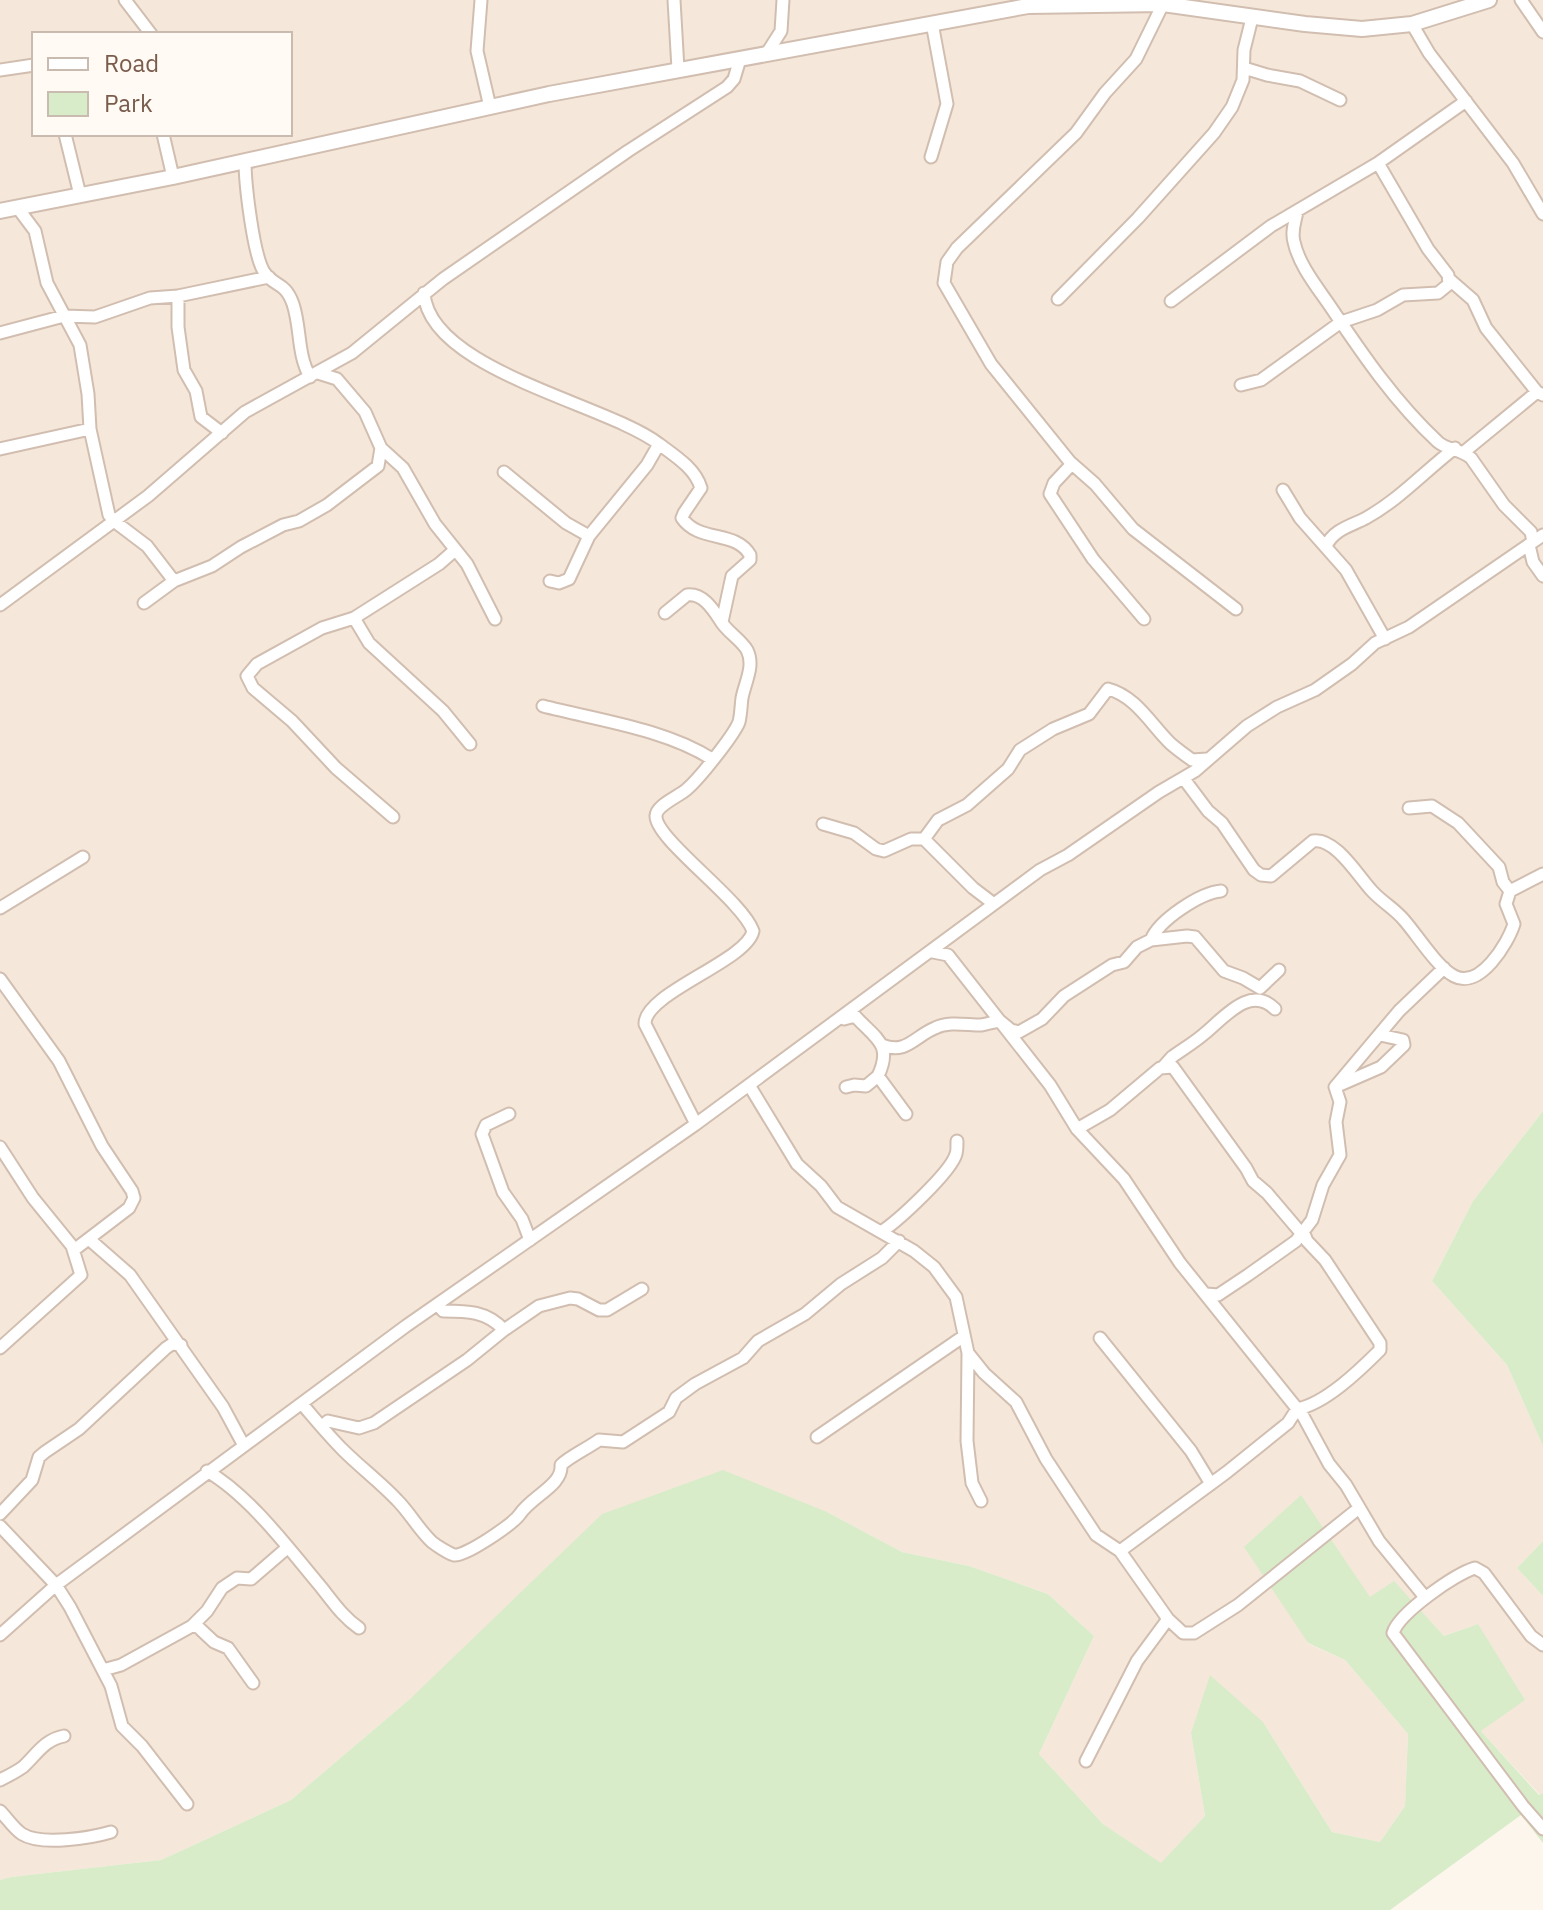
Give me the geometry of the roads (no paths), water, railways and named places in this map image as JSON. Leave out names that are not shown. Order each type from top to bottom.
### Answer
[{"type":"street","points":[[125,0],[149,32]]},
{"type":"street","points":[[481,0],[477,51],[490,107]]},
{"type":"street","points":[[674,0],[678,69]]},
{"type":"street","points":[[767,53],[781,31],[783,0]]},
{"type":"street","points":[[0,211],[173,177],[490,107],[1028,3],[1163,4],[1252,18],[1362,29],[1412,24],[1489,0]]},
{"type":"street","points":[[1521,0],[1543,32]]},
{"type":"street","points":[[1163,4],[1136,59],[1097,103],[1076,133],[957,248],[947,262],[944,283],[960,306],[983,352],[1015,397],[1070,462],[1095,484],[1133,529],[1236,609]]},
{"type":"street","points":[[1058,299],[1197,155],[1232,107],[1243,80],[1244,50],[1252,18]]},
{"type":"street","points":[[931,157],[947,104],[932,23]]},
{"type":"street","points":[[1412,24],[1429,53],[1513,163],[1543,214]]},
{"type":"street","points":[[0,605],[148,496],[245,412],[337,362],[424,293],[628,151],[727,87],[734,79],[740,59]]},
{"type":"street","points":[[0,70],[32,65]]},
{"type":"street","points":[[1244,68],[1300,81],[1340,100]]},
{"type":"street","points":[[1171,301],[1246,243],[1378,163],[1466,101]]},
{"type":"street","points":[[65,136],[80,195]]},
{"type":"street","points":[[163,136],[173,177]]},
{"type":"street","points":[[245,161],[245,190],[260,263],[269,277],[288,292],[297,322],[302,362],[314,375],[337,379],[365,412],[381,448],[403,468],[435,524],[473,573],[495,619]]},
{"type":"street","points":[[1326,546],[1333,534],[1366,518],[1411,487],[1426,470],[1540,393],[1486,328],[1473,300],[1450,280],[1428,249],[1378,163]]},
{"type":"street","points":[[17,207],[35,231],[47,283],[80,345],[90,429],[107,507],[114,521],[147,546],[174,581]]},
{"type":"street","points":[[1297,212],[1292,230],[1295,248],[1310,277],[1387,389],[1439,443],[1471,458],[1504,505],[1531,532],[1535,540],[1533,562],[1543,576]]},
{"type":"street","points":[[0,333],[64,316],[95,317],[150,298],[178,296],[269,277]]},
{"type":"street","points":[[1241,385],[1261,380],[1341,322],[1377,310],[1403,295],[1438,293],[1445,289],[1450,280]]},
{"type":"street","points":[[424,293],[425,307]]},
{"type":"street","points":[[178,296],[178,327],[184,370],[196,391],[201,417],[222,433]]},
{"type":"street","points":[[412,302],[425,307],[444,332],[499,371],[533,388],[622,423],[682,461],[701,488],[684,513],[685,523],[707,535],[736,541],[750,555],[750,560],[732,576],[722,622]]},
{"type":"street","points":[[337,362],[337,379]]},
{"type":"street","points":[[0,449],[90,429]]},
{"type":"street","points":[[550,581],[559,583],[569,579],[589,536],[647,465],[659,444]]},
{"type":"street","points":[[378,466],[381,448]]},
{"type":"street","points":[[144,603],[174,581],[212,566],[241,547],[327,505],[378,466],[393,459]]},
{"type":"street","points":[[1070,462],[1070,466],[1054,483],[1050,494],[1093,559],[1144,619]]},
{"type":"street","points":[[504,472],[541,504],[589,536]]},
{"type":"street","points":[[1283,490],[1300,518],[1346,570],[1385,639]]},
{"type":"street","points":[[0,1635],[56,1585],[243,1444],[696,1124],[994,904],[1150,798],[1184,779],[1247,726],[1277,707],[1315,690],[1366,650],[1409,627],[1535,540]]},
{"type":"street","points":[[393,817],[336,768],[292,721],[253,688],[247,676],[257,664],[322,628],[354,618],[439,564],[455,550]]},
{"type":"street","points":[[665,613],[692,594],[703,598],[746,650],[750,669],[737,725],[688,789],[658,810],[656,816],[657,823],[678,849],[719,888],[750,924],[752,937],[701,975],[653,1005],[645,1017],[645,1024],[696,1124]]},
{"type":"street","points":[[354,618],[369,643],[443,711],[470,744]]},
{"type":"street","points":[[924,839],[938,820],[967,805],[1008,769],[1020,750],[1053,729],[1089,714],[1108,689],[1123,695],[1141,710],[1172,744],[1192,760],[1207,759]]},
{"type":"street","points":[[543,706],[659,735],[694,747],[712,759]]},
{"type":"street","points":[[1184,779],[1261,875],[1271,876],[1313,841],[1318,839],[1329,844],[1372,892],[1402,917],[1455,977],[1463,979],[1482,971],[1491,963],[1514,924],[1506,904],[1510,891],[1543,874]]},
{"type":"street","points":[[1409,808],[1432,806],[1458,823],[1499,867],[1503,882],[1510,891]]},
{"type":"street","points":[[823,824],[854,833],[876,849],[884,851],[911,839],[924,839],[973,888],[994,904]]},
{"type":"street","points":[[0,908],[83,857]]},
{"type":"street","points":[[1151,940],[1160,925],[1210,892],[1221,891]]},
{"type":"street","points":[[1000,1021],[1019,1032],[1030,1027],[1064,996],[1112,965],[1124,962],[1137,947],[1151,940],[1195,937],[1224,971],[1260,988]]},
{"type":"street","points":[[948,955],[950,939]]},
{"type":"street","points":[[933,952],[948,955],[1050,1085],[1077,1129],[1124,1179],[1180,1263],[1302,1411],[1329,1464],[1386,1551],[1424,1596]]},
{"type":"street","points":[[1335,1087],[1408,1002],[1444,968]]},
{"type":"street","points":[[1077,1129],[1110,1110],[1172,1057],[1249,999],[1279,970]]},
{"type":"street","points":[[0,979],[59,1061],[102,1146],[134,1198],[129,1208],[74,1250]]},
{"type":"street","points":[[1249,999],[1265,1001],[1275,1009]]},
{"type":"street","points":[[833,1025],[855,1016],[886,1052],[878,1076],[866,1086],[846,1087]]},
{"type":"street","points":[[882,1045],[905,1048],[935,1027],[962,1023],[983,1025],[1000,1021]]},
{"type":"street","points":[[1335,1087],[1381,1067],[1404,1045],[1403,1040],[1380,1035]]},
{"type":"street","points":[[1120,1551],[1339,1386],[1367,1363],[1381,1346],[1318,1251],[1253,1181],[1177,1070],[1164,1066]]},
{"type":"street","points":[[878,1076],[906,1114]]},
{"type":"street","points":[[749,1085],[797,1164],[821,1186],[837,1207],[899,1241],[934,1267],[949,1284],[956,1297],[968,1353],[968,1455],[973,1488],[981,1501]]},
{"type":"street","points":[[1207,1294],[1224,1292],[1302,1236],[1315,1214],[1323,1185],[1340,1155],[1336,1122],[1340,1102],[1335,1087]]},
{"type":"street","points":[[509,1114],[486,1125],[482,1134],[503,1192],[522,1219],[530,1240]]},
{"type":"street","points":[[881,1232],[908,1213],[949,1167],[957,1153],[957,1141]]},
{"type":"street","points":[[0,1147],[33,1198],[74,1250],[81,1269],[79,1280],[0,1348]]},
{"type":"street","points":[[90,1240],[130,1275],[223,1407],[243,1444]]},
{"type":"street","points":[[302,1404],[344,1451],[408,1511],[434,1544],[454,1555],[470,1552],[515,1521],[528,1502],[555,1483],[566,1460],[574,1458],[599,1440],[623,1442],[669,1412],[676,1398],[743,1358],[758,1341],[805,1314],[841,1284],[882,1258],[899,1241]]},
{"type":"street","points":[[322,1426],[328,1421],[359,1428],[374,1423],[467,1360],[539,1306],[570,1298],[599,1310],[607,1310],[642,1289]]},
{"type":"street","points":[[438,1305],[443,1311],[474,1311],[496,1321],[504,1330]]},
{"type":"street","points":[[817,1437],[964,1336]]},
{"type":"street","points":[[1100,1338],[1191,1451],[1211,1484]]},
{"type":"street","points":[[0,1514],[32,1480],[39,1457],[79,1429],[166,1348],[172,1344],[181,1345]]},
{"type":"street","points":[[968,1353],[984,1373],[1016,1402],[1046,1459],[1096,1535],[1120,1551],[1168,1619],[1183,1633],[1194,1633],[1269,1582],[1359,1508]]},
{"type":"street","points":[[207,1471],[227,1484],[287,1548],[338,1610],[359,1628]]},
{"type":"street","points":[[0,1526],[56,1585],[111,1686],[125,1730],[142,1746],[187,1804]]},
{"type":"street","points":[[103,1670],[121,1665],[192,1626],[207,1611],[222,1588],[237,1578],[251,1579],[287,1548]]},
{"type":"street","points":[[1543,1645],[1531,1636],[1480,1569],[1470,1569],[1424,1596],[1394,1628],[1395,1637],[1543,1829]]},
{"type":"street","points":[[1086,1761],[1137,1661],[1168,1619]]},
{"type":"street","points":[[192,1626],[228,1648],[253,1683]]},
{"type":"street","points":[[0,1780],[23,1766],[43,1745],[64,1736]]},
{"type":"street","points":[[0,1811],[22,1834],[51,1841],[94,1837],[111,1832]]}]
